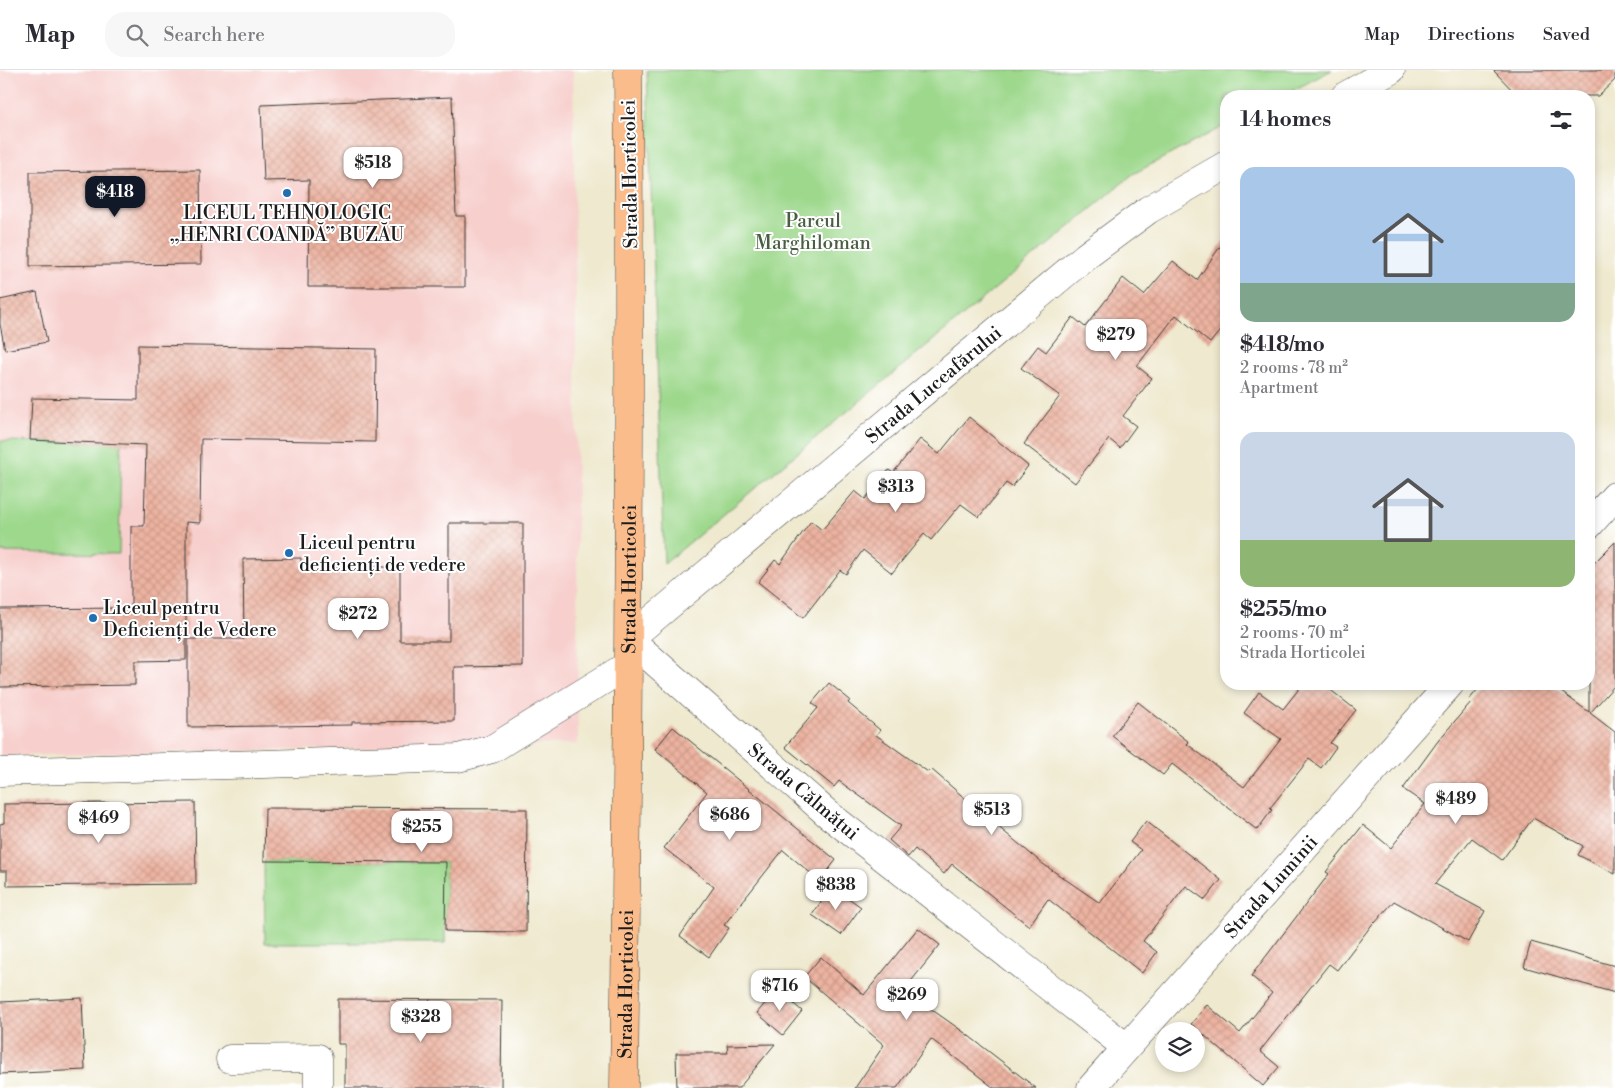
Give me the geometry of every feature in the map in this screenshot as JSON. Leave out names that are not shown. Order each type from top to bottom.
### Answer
[{"type":"main road","name":"Strada Horticolei","points":[[624,1088],[630,328],[628,70]]},
{"type":"street","points":[[1355,90],[1390,70]]},
{"type":"street","name":"Strada Luceafărului","points":[[0,772],[458,758],[492,749],[628,652],[1086,256],[1148,210],[1220,168]]},
{"type":"street","points":[[1595,519],[1614,499]]},
{"type":"street","name":"Strada Călmățui","points":[[628,652],[829,815],[1126,1047]]},
{"type":"street","name":"Strada Luminii","points":[[1090,1088],[1445,690]]},
{"type":"street","points":[[230,1059],[318,1058],[318,1088]]},
{"type":"shaded area","name":"Liceul pentru deficienți de vedere","points":[[0,70],[573,70],[578,744],[0,756]]},
{"type":"green space","name":"Parcul Marghiloman","points":[[647,70],[1332,70],[1294,90],[1220,90],[1220,128],[1133,174],[664,564]]},
{"type":"green space","points":[[0,441],[121,443],[119,554],[0,552]]},
{"type":"green space","points":[[264,861],[446,862],[445,943],[265,943]]},
{"type":"building","points":[[1493,70],[1615,70],[1615,80],[1598,96],[1595,96],[1595,90],[1512,90]]},
{"type":"building","points":[[452,97],[456,216],[465,216],[465,287],[308,287],[309,180],[264,181],[261,105]]},
{"type":"building","points":[[200,170],[201,264],[30,266],[30,172]]},
{"type":"building","points":[[1220,247],[1220,330],[1210,343],[1176,315],[1137,366],[1152,378],[1123,416],[1136,426],[1120,448],[1109,439],[1075,483],[1024,444],[1060,396],[1021,368],[1038,346],[1046,352],[1073,317],[1085,327],[1123,278],[1144,295],[1173,261],[1197,280]]},
{"type":"building","points":[[37,292],[47,342],[5,350],[0,324],[0,300]]},
{"type":"building","points":[[138,345],[376,349],[375,442],[201,439],[200,523],[186,522],[186,660],[135,661],[135,685],[0,687],[0,609],[131,608],[131,526],[144,526],[146,445],[30,440],[32,398],[138,400]]},
{"type":"building","points":[[969,417],[1028,466],[1012,487],[1006,483],[979,517],[961,504],[931,540],[924,534],[892,573],[863,550],[846,574],[840,570],[803,618],[758,582],[775,560],[780,564],[811,521],[822,530],[855,491],[865,499],[889,470],[893,473],[920,439],[939,454]]},
{"type":"building","name":"Liceul pentru Deficienți de Vedere","points":[[449,523],[523,523],[523,666],[454,667],[454,721],[352,722],[352,725],[188,727],[188,639],[244,639],[243,559],[301,558],[301,567],[400,567],[400,641],[449,641]]},
{"type":"building","points":[[1615,542],[1615,685],[1590,713],[1615,732],[1615,874],[1578,855],[1583,846],[1533,818],[1502,860],[1472,838],[1435,884],[1485,911],[1468,942],[1394,901],[1374,922],[1337,970],[1329,964],[1260,1051],[1279,1067],[1263,1086],[1205,1036],[1205,1022],[1193,1022],[1207,1005],[1240,1033],[1272,993],[1251,976],[1329,874],[1326,872],[1363,825],[1391,848],[1425,804],[1403,789],[1438,741],[1471,702],[1469,700],[1477,690],[1558,690],[1589,712],[1589,690],[1595,690],[1595,562]]},
{"type":"building","points":[[829,683],[850,700],[848,703],[880,730],[876,735],[928,772],[931,769],[968,801],[972,797],[994,815],[990,820],[1043,864],[1100,903],[1141,850],[1130,842],[1146,821],[1221,880],[1205,900],[1186,886],[1143,941],[1157,952],[1142,973],[1048,899],[1029,926],[952,864],[944,874],[915,849],[908,857],[889,840],[901,826],[839,781],[834,787],[785,747],[818,708],[812,703]]},
{"type":"building","points":[[1298,690],[1331,690],[1356,710],[1330,743],[1336,747],[1321,768],[1309,759],[1270,808],[1272,810],[1257,830],[1172,764],[1163,775],[1112,736],[1138,702],[1189,742],[1187,744],[1244,787],[1281,739],[1244,713],[1259,692],[1283,709]]},
{"type":"building","points":[[673,727],[836,860],[820,881],[783,850],[724,925],[729,928],[709,957],[680,936],[714,887],[664,848],[707,792],[655,749]]},
{"type":"building","points":[[195,802],[196,884],[7,886],[7,871],[0,871],[0,824],[4,823],[4,804]]},
{"type":"building","points":[[265,808],[527,809],[526,932],[445,931],[446,862],[264,861]]},
{"type":"building","points":[[832,886],[861,907],[841,935],[812,915]]},
{"type":"building","points":[[918,928],[940,945],[904,990],[965,1033],[1036,1088],[994,1088],[931,1039],[897,1088],[855,1088],[884,1045],[804,977],[821,957],[864,995]]},
{"type":"building","points":[[1531,942],[1615,966],[1615,993],[1524,967]]},
{"type":"building","points":[[777,989],[802,1011],[783,1035],[757,1013]]},
{"type":"building","points":[[82,998],[85,1070],[0,1074],[0,1002]]},
{"type":"building","points":[[338,999],[502,1000],[501,1088],[345,1088],[345,1044],[338,1044]]},
{"type":"building","points":[[775,1044],[739,1088],[677,1088],[676,1053],[728,1053],[727,1045]]},
{"type":"place","name":"LICEUL TEHNOLOGIC „HENRI COANDĂ” BUZĂU","points":[[287,193]]},
{"type":"place","name":"Liceul pentru deficienți de vedere","points":[[289,553]]},
{"type":"place","name":"Liceul pentru Deficienți de Vedere","points":[[93,618]]}]
